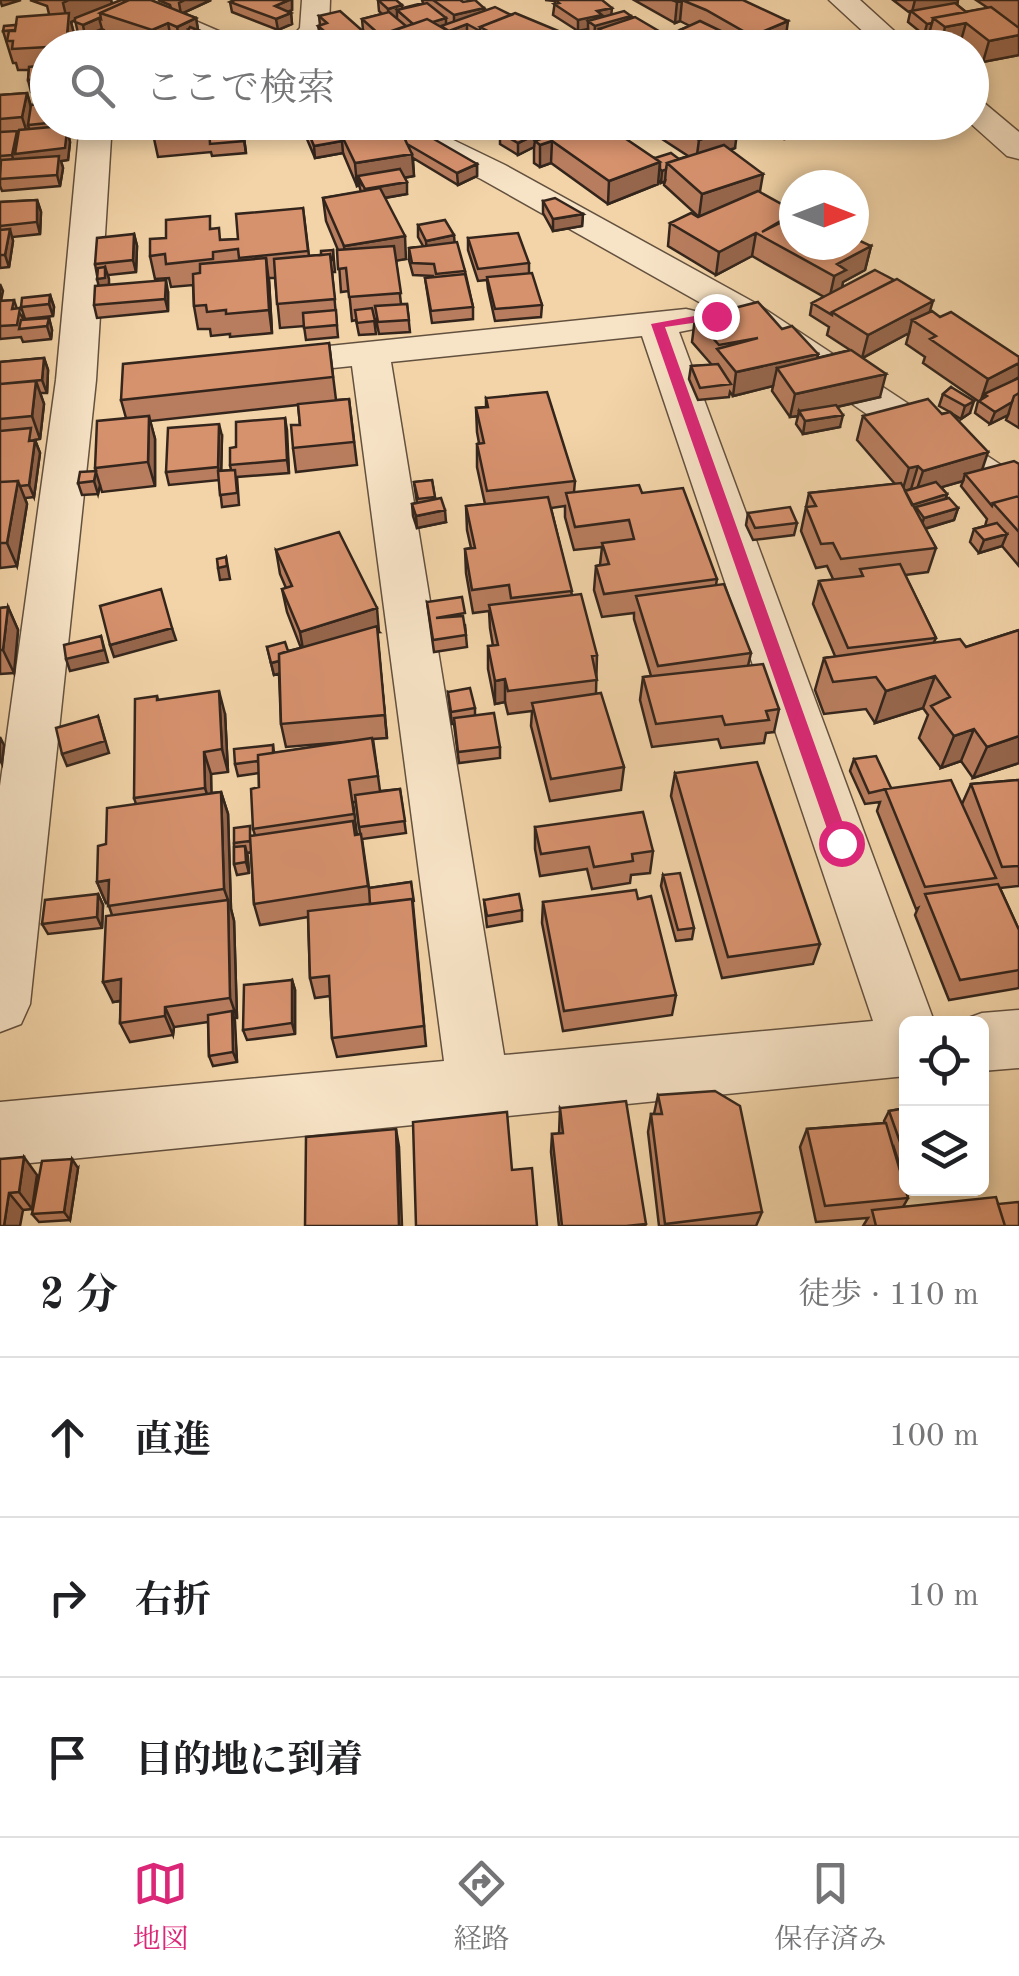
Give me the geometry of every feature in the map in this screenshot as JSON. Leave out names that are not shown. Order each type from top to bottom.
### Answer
[{"type":"street","points":[[123,0],[192,30]]},
{"type":"street","points":[[314,30],[319,20],[316,0]]},
{"type":"street","points":[[843,0],[878,30]]},
{"type":"street","points":[[994,118],[1019,149]]},
{"type":"street","points":[[0,1004],[96,378],[96,140]]},
{"type":"street","points":[[427,140],[493,172],[744,312],[1019,498]]},
{"type":"street","points":[[233,366],[744,312]]},
{"type":"street","points":[[657,324],[902,1016]]},
{"type":"street","points":[[370,354],[479,1091]]},
{"type":"street","points":[[989,1041],[1019,1039]]},
{"type":"street","points":[[0,1134],[899,1048]]},
{"type":"building","points":[[129,0],[100,13],[101,19],[83,25],[75,22],[75,18]]},
{"type":"building","points":[[129,0],[151,0],[196,18],[177,27],[168,23],[152,30],[100,13]]},
{"type":"building","points":[[289,0],[275,6],[291,13],[276,19],[230,2]]},
{"type":"building","points":[[378,0],[396,0],[402,5],[388,9]]},
{"type":"building","points":[[433,0],[475,0],[484,8],[454,15]]},
{"type":"building","points":[[555,0],[602,0],[612,8],[597,11],[602,15],[578,20],[554,4],[559,3]]},
{"type":"building","points":[[682,0],[743,0],[788,21],[766,30],[741,30]]},
{"type":"building","points":[[427,3],[446,18],[413,24],[397,10]]},
{"type":"building","points":[[955,3],[966,12],[933,18],[927,24],[911,11]]},
{"type":"building","points":[[495,7],[511,15],[480,30],[467,24],[452,30],[441,26]]},
{"type":"building","points":[[991,7],[1019,28],[1019,35],[989,41],[989,30],[975,30],[966,23],[945,27],[933,18]]},
{"type":"building","points":[[340,11],[362,30],[323,30],[318,26],[327,23],[319,16]]},
{"type":"building","points":[[624,11],[631,16],[595,26],[588,21]]},
{"type":"building","points":[[389,12],[406,26],[374,30],[362,19]]},
{"type":"building","points":[[69,13],[67,30],[30,30],[30,48],[12,49],[13,41],[7,41],[9,31],[15,31],[17,17]]},
{"type":"building","points":[[515,13],[556,30],[486,30],[480,27]]},
{"type":"building","points":[[635,17],[657,30],[601,30]]},
{"type":"building","points":[[427,19],[446,30],[395,30]]},
{"type":"building","points":[[700,21],[719,30],[680,30]]},
{"type":"building","points":[[27,93],[22,117],[0,119],[0,95]]},
{"type":"building","points":[[30,129],[30,140],[66,140],[65,148],[15,154],[19,130]]},
{"type":"building","points":[[17,131],[12,155],[0,156],[0,132]]},
{"type":"building","points":[[210,140],[244,140],[244,141],[210,144]]},
{"type":"building","points":[[312,140],[342,140],[342,141],[314,146]]},
{"type":"building","points":[[344,140],[405,140],[412,154],[355,163]]},
{"type":"building","points":[[405,140],[436,140],[477,164],[457,173]]},
{"type":"building","points":[[628,140],[660,162],[609,181],[552,141],[540,145],[535,141]]},
{"type":"building","points":[[724,145],[763,174],[702,194],[667,163]]},
{"type":"building","points":[[671,153],[679,159],[667,163],[662,171],[655,158]]},
{"type":"building","points":[[59,156],[57,175],[0,179],[1,160]]},
{"type":"building","points":[[400,169],[407,182],[365,189],[358,176]]},
{"type":"building","points":[[380,188],[405,236],[344,246],[323,198]]},
{"type":"building","points":[[758,191],[779,203],[779,222],[762,232],[779,224],[779,246],[756,233],[719,252],[670,223],[691,213],[698,217]]},
{"type":"building","points":[[555,198],[583,214],[553,219],[543,201]]},
{"type":"building","points":[[37,200],[37,222],[0,226],[0,202]]},
{"type":"building","points":[[303,208],[308,251],[239,258],[238,249],[213,252],[213,259],[166,264],[165,254],[150,256],[150,239],[166,238],[166,220],[210,216],[210,229],[219,228],[220,240],[238,239],[236,214]]},
{"type":"building","points":[[445,220],[454,235],[426,241],[418,225]]},
{"type":"building","points":[[10,229],[5,255],[0,255],[0,230]]},
{"type":"building","points":[[518,233],[529,263],[478,269],[468,238]]},
{"type":"building","points":[[134,234],[133,260],[95,264],[97,238]]},
{"type":"building","points":[[457,242],[465,271],[436,274],[434,264],[412,263],[409,248]]},
{"type":"building","points":[[394,246],[401,293],[349,297],[346,268],[338,269],[337,250]]},
{"type":"building","points":[[330,254],[335,299],[277,304],[274,259]]},
{"type":"building","points":[[266,258],[269,310],[226,314],[226,310],[207,312],[206,305],[194,306],[193,274],[200,273],[200,264]]},
{"type":"building","points":[[805,260],[845,260],[837,264],[846,270],[834,276]]},
{"type":"building","points":[[105,267],[105,278],[97,279],[98,268]]},
{"type":"building","points":[[875,270],[894,280],[832,315],[812,303]]},
{"type":"building","points":[[532,273],[542,305],[495,309],[487,277]]},
{"type":"building","points":[[465,274],[473,307],[431,311],[425,278]]},
{"type":"building","points":[[897,279],[933,301],[868,335],[832,312]]},
{"type":"building","points":[[166,280],[165,299],[94,305],[95,286]]},
{"type":"building","points":[[50,295],[49,304],[21,307],[22,298]]},
{"type":"building","points":[[14,300],[12,309],[20,308],[17,325],[0,326],[0,301]]},
{"type":"building","points":[[758,302],[782,329],[792,326],[818,354],[736,372],[717,349],[758,338],[719,345],[695,318]]},
{"type":"building","points":[[407,304],[409,320],[378,322],[375,306]]},
{"type":"building","points":[[372,308],[375,321],[357,323],[355,310]]},
{"type":"building","points":[[336,310],[337,325],[304,328],[303,313]]},
{"type":"building","points":[[932,311],[940,317],[951,312],[1019,357],[1019,363],[988,379],[930,339],[936,336],[912,320]]},
{"type":"building","points":[[49,318],[47,326],[19,329],[21,320]]},
{"type":"building","points":[[329,343],[333,377],[121,400],[123,364]]},
{"type":"building","points":[[851,350],[886,374],[795,394],[777,368]]},
{"type":"building","points":[[44,358],[42,380],[0,384],[0,362]]},
{"type":"building","points":[[718,364],[731,384],[700,388],[691,366]]},
{"type":"building","points":[[1019,378],[1019,393],[995,412],[979,401],[987,396],[984,394]]},
{"type":"building","points":[[36,381],[32,416],[0,419],[0,384]]},
{"type":"building","points":[[951,387],[974,401],[965,406],[943,394]]},
{"type":"building","points":[[547,392],[575,481],[487,491],[477,444],[484,443],[476,408],[488,407],[486,398]]},
{"type":"building","points":[[349,399],[354,442],[293,448],[291,425],[300,425],[298,404]]},
{"type":"building","points":[[928,399],[942,414],[950,412],[988,452],[923,471],[918,466],[909,468],[863,416]]},
{"type":"building","points":[[836,405],[843,415],[805,421],[799,411]]},
{"type":"building","points":[[149,416],[148,462],[95,468],[97,421]]},
{"type":"building","points":[[285,418],[287,460],[230,465],[230,448],[236,447],[236,422]]},
{"type":"building","points":[[219,424],[218,467],[166,472],[168,428]]},
{"type":"building","points":[[31,428],[29,441],[35,440],[29,485],[0,482],[0,431]]},
{"type":"building","points":[[1014,461],[1019,464],[1019,496],[992,506],[965,474]]},
{"type":"building","points":[[235,470],[237,493],[220,495],[218,471]]},
{"type":"building","points":[[96,471],[94,481],[78,483],[80,472]]},
{"type":"building","points":[[432,480],[435,497],[418,499],[414,482]]},
{"type":"building","points":[[18,481],[7,543],[0,543],[0,482]]},
{"type":"building","points":[[936,482],[947,494],[912,505],[905,491]]},
{"type":"building","points":[[901,483],[936,548],[841,559],[833,543],[821,544],[806,507],[816,506],[809,493]]},
{"type":"building","points":[[639,485],[642,493],[683,488],[717,579],[604,594],[596,566],[609,564],[602,543],[634,539],[629,520],[575,527],[566,493]]},
{"type":"building","points":[[1019,496],[1019,532],[993,503]]},
{"type":"building","points":[[548,497],[572,591],[511,598],[509,585],[472,590],[465,549],[475,548],[466,506]]},
{"type":"building","points":[[441,498],[445,510],[416,516],[412,504]]},
{"type":"building","points":[[949,498],[958,508],[924,518],[916,507]]},
{"type":"building","points":[[790,507],[797,523],[755,528],[748,513]]},
{"type":"building","points":[[997,523],[1007,534],[984,540],[974,529]]},
{"type":"building","points":[[339,532],[377,608],[300,632],[282,589],[292,586],[276,550]]},
{"type":"building","points":[[226,557],[227,566],[218,568],[217,559]]},
{"type":"building","points":[[900,564],[936,638],[848,648],[819,581],[863,576],[860,569]]},
{"type":"building","points":[[724,584],[751,653],[658,666],[636,596]]},
{"type":"building","points":[[161,589],[172,628],[110,645],[100,606]]},
{"type":"building","points":[[581,594],[597,655],[592,656],[597,680],[508,691],[505,679],[495,681],[488,646],[498,645],[489,605]]},
{"type":"building","points":[[462,597],[465,613],[436,618],[463,616],[466,635],[433,640],[427,602]]},
{"type":"building","points":[[8,607],[3,650],[0,650],[0,608]]},
{"type":"building","points":[[377,626],[385,715],[281,724],[279,654]]},
{"type":"building","points":[[1019,630],[1019,736],[987,747],[974,729],[954,736],[931,706],[950,697],[935,676],[886,691],[876,677],[833,682],[824,658],[960,639],[966,647]]},
{"type":"building","points":[[101,636],[104,650],[66,659],[64,645]]},
{"type":"building","points":[[285,642],[288,651],[271,663],[267,647]]},
{"type":"building","points":[[763,664],[779,709],[766,711],[769,720],[725,725],[722,716],[656,724],[643,677]]},
{"type":"building","points":[[470,688],[475,708],[451,712],[448,692]]},
{"type":"building","points":[[219,691],[222,749],[204,752],[205,788],[134,798],[135,699],[157,696],[157,700]]},
{"type":"building","points":[[601,693],[624,767],[551,779],[532,703]]},
{"type":"building","points":[[494,713],[500,747],[458,752],[454,718]]},
{"type":"building","points":[[98,716],[105,741],[62,754],[56,728]]},
{"type":"building","points":[[372,738],[378,776],[349,780],[354,814],[253,829],[251,789],[259,787],[258,755]]},
{"type":"building","points":[[273,745],[273,753],[258,755],[258,761],[235,764],[234,749]]},
{"type":"building","points":[[876,756],[891,788],[869,793],[854,759]]},
{"type":"building","points":[[757,762],[820,944],[728,957],[675,773]]},
{"type":"building","points":[[951,780],[996,878],[925,887],[885,789]]},
{"type":"building","points":[[1019,780],[1019,866],[1002,867],[971,784]]},
{"type":"building","points":[[400,789],[405,821],[359,827],[355,795]]},
{"type":"building","points":[[221,792],[224,889],[108,906],[109,880],[97,882],[98,846],[106,844],[107,808]]},
{"type":"building","points":[[643,812],[653,851],[632,854],[633,861],[594,867],[589,847],[541,854],[535,827]]},
{"type":"building","points":[[353,821],[355,835],[361,834],[368,886],[254,904],[250,836]]},
{"type":"building","points":[[250,826],[250,841],[234,843],[234,828]]},
{"type":"building","points":[[245,846],[246,862],[234,864],[234,847]]},
{"type":"building","points":[[680,873],[694,928],[678,930],[663,875]]},
{"type":"building","points":[[411,882],[414,902],[412,899],[370,904],[369,888]]},
{"type":"building","points":[[998,884],[1019,930],[1019,970],[960,980],[925,894]]},
{"type":"building","points":[[636,890],[638,899],[651,896],[676,995],[564,1011],[543,902]]},
{"type":"building","points":[[98,894],[97,917],[42,924],[45,900]]},
{"type":"building","points":[[519,894],[522,910],[487,916],[484,900]]},
{"type":"building","points":[[412,899],[424,1026],[332,1038],[329,976],[310,978],[308,911]]},
{"type":"building","points":[[228,900],[230,998],[165,1007],[165,1016],[120,1023],[121,979],[103,982],[106,916]]},
{"type":"building","points":[[292,980],[292,1023],[243,1030],[244,985]]},
{"type":"building","points":[[232,1011],[233,1052],[209,1056],[208,1015]]},
{"type":"building","points":[[715,1091],[740,1106],[762,1212],[665,1224],[651,1114],[662,1114],[658,1095]]},
{"type":"building","points":[[626,1101],[646,1224],[562,1226],[552,1134],[563,1133],[560,1108]]},
{"type":"building","points":[[899,1109],[899,1139],[889,1111]]},
{"type":"building","points":[[507,1112],[512,1170],[532,1168],[537,1226],[416,1226],[413,1122]]},
{"type":"building","points":[[886,1123],[899,1167],[899,1196],[908,1198],[825,1206],[807,1129]]},
{"type":"building","points":[[396,1129],[399,1226],[305,1226],[306,1137]]},
{"type":"building","points":[[24,1157],[19,1192],[9,1193],[4,1226],[0,1226],[0,1159]]},
{"type":"building","points":[[72,1159],[64,1212],[32,1214],[42,1161]]},
{"type":"building","points":[[996,1197],[1005,1226],[876,1226],[872,1210]]},
{"type":"building","points":[[1019,1202],[1019,1226],[1005,1226],[998,1204]]},
{"type":"route","points":[[716,316],[657,324],[841,843]]}]
